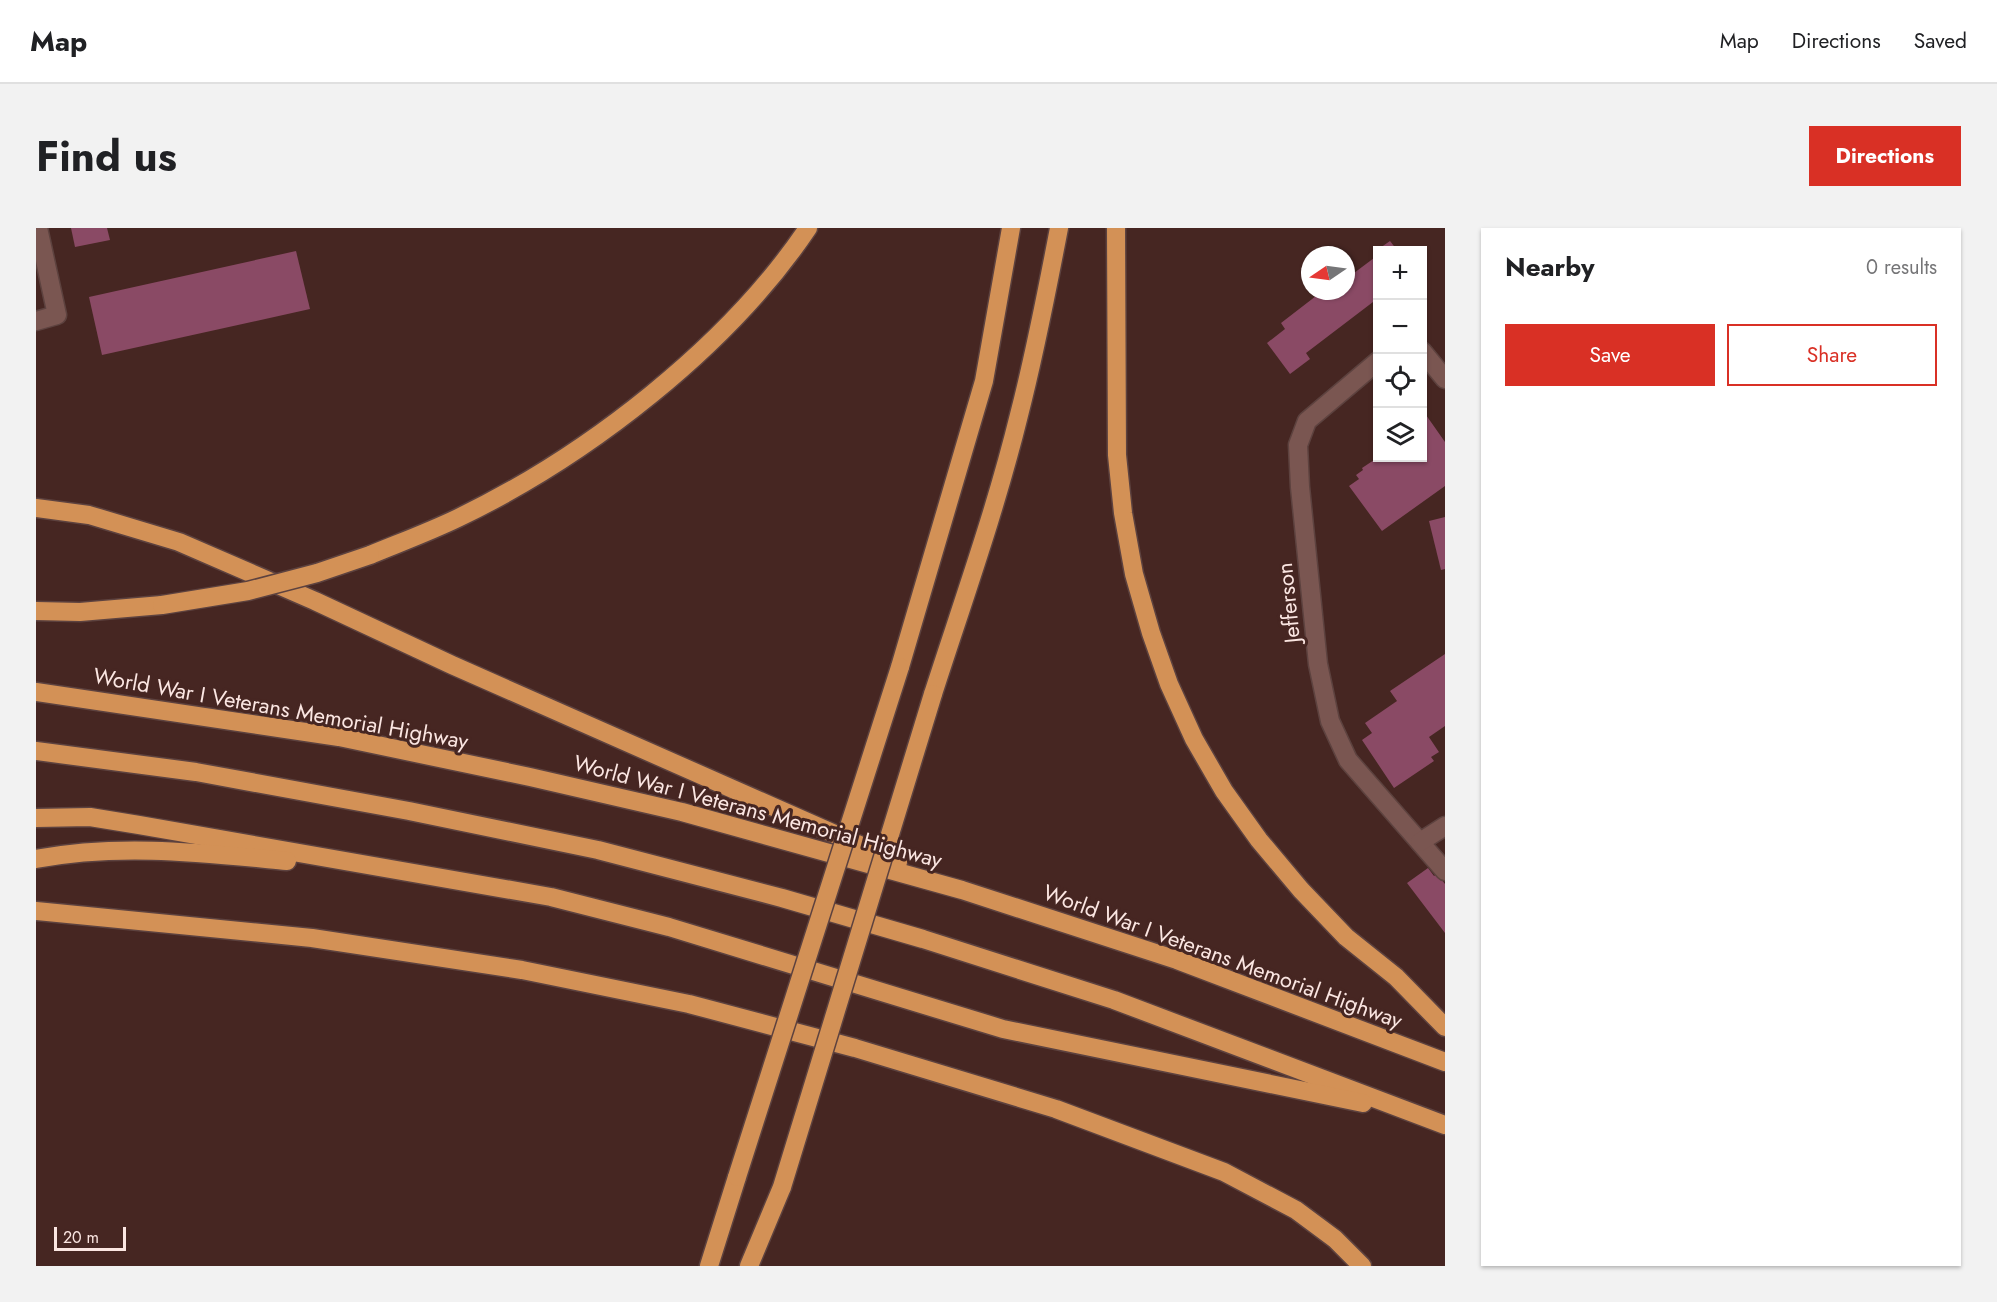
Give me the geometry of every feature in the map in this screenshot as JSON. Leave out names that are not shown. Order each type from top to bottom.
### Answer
[{"type":"highway","points":[[36,611],[80,612],[162,605],[248,591],[317,573],[370,555],[458,519],[537,476],[620,419],[691,360],[766,282],[808,228]]},
{"type":"highway","points":[[710,1266],[900,667],[984,381],[1011,228]]},
{"type":"highway","points":[[761,1266],[782,1187],[933,693],[986,531],[1019,416],[1059,228]]},
{"type":"highway","points":[[1116,228],[1117,455],[1123,513],[1134,574],[1169,684],[1194,739],[1224,791],[1259,840],[1301,890],[1346,937],[1396,977],[1445,1027]]},
{"type":"highway","points":[[36,508],[89,515],[179,542],[963,890]]},
{"type":"highway","name":"World War I Veterans Memorial Highway","points":[[36,692],[339,737],[682,812],[963,890],[1177,960],[1445,1062]]},
{"type":"highway","points":[[36,751],[196,772],[409,811],[598,850],[782,898],[923,939],[1114,1000],[1445,1125]]},
{"type":"highway","points":[[36,818],[90,817],[551,897],[669,927],[1003,1029],[1419,1115]]},
{"type":"highway","points":[[36,859],[93,851],[166,850],[426,874]]},
{"type":"highway","points":[[36,911],[312,938],[522,970],[689,1004],[822,1039],[1056,1109],[1224,1172],[1296,1210],[1335,1239],[1362,1266]]},
{"type":"highway","points":[[749,1266],[782,1187]]},
{"type":"street","points":[[36,321],[57,315],[38,228]]},
{"type":"street","points":[[1424,354],[1445,379]]},
{"type":"street","name":"Jefferson","points":[[1373,364],[1307,421],[1298,445],[1300,487],[1318,664],[1330,721],[1348,760],[1445,871]]},
{"type":"street","points":[[1420,842],[1445,826]]},
{"type":"building","points":[[71,228],[107,228],[110,240],[75,247]]},
{"type":"building","points":[[1390,241],[1394,246],[1383,246]]},
{"type":"building","points":[[296,251],[310,309],[102,355],[89,297]]},
{"type":"building","points":[[1373,259],[1373,302],[1306,353],[1310,359],[1290,374],[1267,343],[1285,329],[1281,323],[1311,300],[1355,300],[1355,272]]},
{"type":"building","points":[[1427,416],[1445,442],[1445,486],[1382,531],[1349,486],[1359,479],[1356,475],[1363,470],[1362,468],[1373,461],[1427,462]]},
{"type":"building","points":[[1445,517],[1445,569],[1441,570],[1429,521]]},
{"type":"building","points":[[1445,654],[1445,726],[1429,737],[1439,752],[1431,757],[1434,761],[1394,788],[1362,740],[1372,733],[1365,723],[1397,701],[1390,691]]},
{"type":"building","points":[[1428,868],[1445,884],[1445,933],[1407,883]]}]
